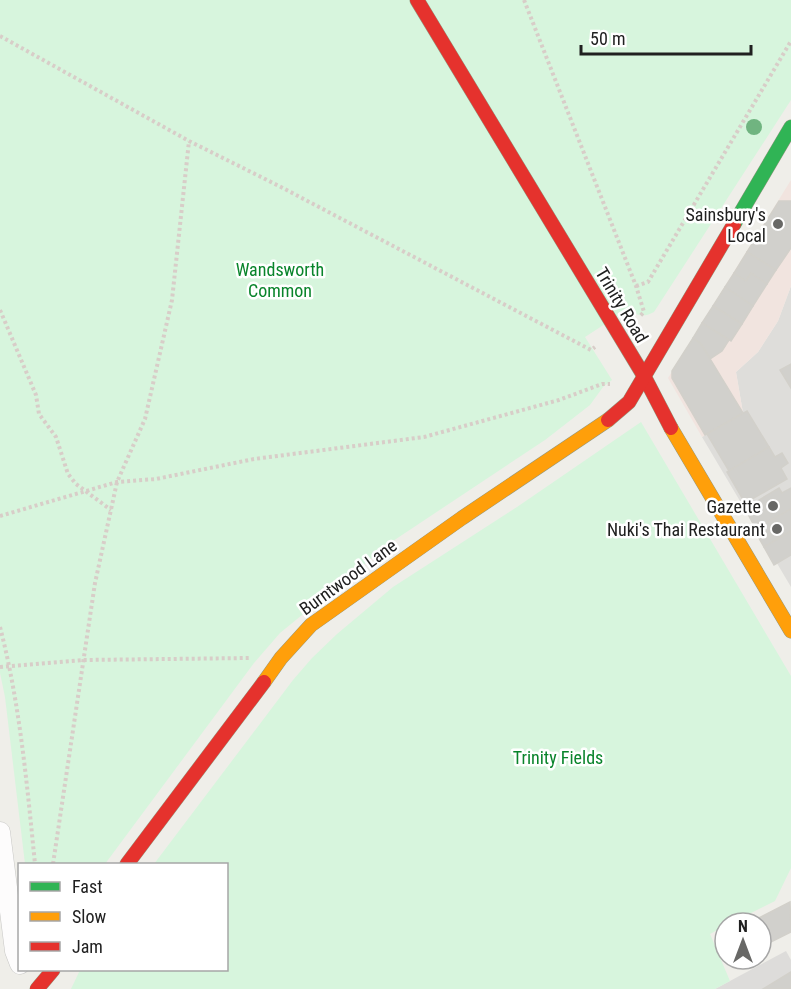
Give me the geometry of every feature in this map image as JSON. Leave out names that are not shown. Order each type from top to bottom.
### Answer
[{"type":"main road","name":"Trinity Road","points":[[417,0],[644,376],[676,436],[791,631]]},
{"type":"main road","name":"Burntwood Lane","points":[[128,863],[281,658],[311,625],[618,413],[629,402],[785,149],[791,127]]},
{"type":"main road","points":[[37,988],[51,971]]},
{"type":"street","points":[[0,832],[15,951],[18,959]]},
{"type":"street","points":[[25,971],[37,988]]},
{"type":"path","points":[[524,0],[636,286],[644,312],[637,319]]},
{"type":"path","points":[[0,36],[189,141],[591,350],[600,342]]},
{"type":"path","points":[[636,286],[648,282],[791,41]]},
{"type":"path","points":[[53,863],[95,583],[117,482],[145,419],[172,300],[189,141]]},
{"type":"path","points":[[0,310],[36,396],[39,414],[56,437],[68,474],[76,484],[111,510]]},
{"type":"path","points":[[0,516],[117,482],[156,479],[255,459],[423,437],[559,400],[602,384],[612,385]]},
{"type":"path","points":[[0,627],[10,666],[22,742],[35,863]]},
{"type":"path","points":[[0,667],[83,660],[281,658]]},
{"type":"shaded area","points":[[791,180],[791,286],[778,321],[758,352],[736,372],[743,413],[702,437],[668,378]]},
{"type":"shaded area","points":[[791,286],[791,587],[702,437],[743,413],[736,372],[758,352],[778,321]]},
{"type":"shaded area","points":[[786,951],[791,960],[791,989],[715,989],[749,971],[773,971],[773,958]]},
{"type":"green space","name":"Wandsworth Common","points":[[0,0],[791,0],[791,100],[654,312],[640,315],[628,309],[585,337],[612,380],[603,387],[590,405],[545,440],[390,543],[280,633],[254,663],[106,863],[25,863],[5,697],[0,673]]},
{"type":"green space","name":"Trinity Fields","points":[[641,422],[791,676],[791,868],[775,901],[755,911],[713,911],[713,932],[710,934],[713,941],[713,971],[726,971],[730,981],[715,989],[71,989],[80,971],[228,971],[228,863],[155,863],[293,680],[337,634],[393,587],[517,507]]},
{"type":"building","name":"Sainsbury's Local","points":[[779,201],[791,201],[791,248],[776,270],[747,252]]},
{"type":"building","points":[[747,252],[776,270],[767,284],[751,273],[746,281],[734,273]]},
{"type":"building","points":[[734,273],[746,281],[751,273],[767,284],[753,306],[725,287]]},
{"type":"building","points":[[725,287],[753,306],[742,324],[713,306]]},
{"type":"building","points":[[713,306],[742,324],[731,341],[702,323]]},
{"type":"building","points":[[702,323],[729,340],[722,351],[710,359],[701,344],[693,338]]},
{"type":"building","points":[[693,338],[701,344],[743,413],[705,435],[672,378],[672,371]]},
{"type":"building","points":[[791,364],[791,388],[780,370]]},
{"type":"building","points":[[747,411],[769,447],[729,471],[707,434]]},
{"type":"building","points":[[769,447],[775,457],[782,453],[788,463],[781,468],[787,479],[745,503],[727,472]]},
{"type":"building","name":"Gazette","points":[[779,488],[782,493],[791,488],[791,509],[756,529],[749,516],[758,511],[754,503]]},
{"type":"building","name":"Nuki's Thai Restaurant","points":[[791,509],[791,531],[764,547],[756,533],[766,527],[764,524]]},
{"type":"building","points":[[791,531],[791,555],[774,565],[764,547]]},
{"type":"building","points":[[790,902],[791,932],[773,941],[773,911]]},
{"type":"building","points":[[791,972],[791,989],[763,989]]},
{"type":"traffic: fast","points":[[734,224],[791,127]]},
{"type":"traffic: slow","points":[[264,682],[281,658],[311,625],[462,518],[608,420]]},
{"type":"traffic: slow","points":[[671,428],[791,631]]},
{"type":"traffic: jam","points":[[417,0],[644,376],[671,428]]},
{"type":"traffic: jam","points":[[608,420],[629,402],[734,224]]},
{"type":"traffic: jam","points":[[128,863],[264,682]]},
{"type":"traffic: jam","points":[[37,989],[52,971]]},
{"type":"place","name":"Sainsbury's Local","points":[[778,224]]},
{"type":"place","name":"Gazette","points":[[773,506]]},
{"type":"place","name":"Nuki's Thai Restaurant","points":[[777,529]]}]
